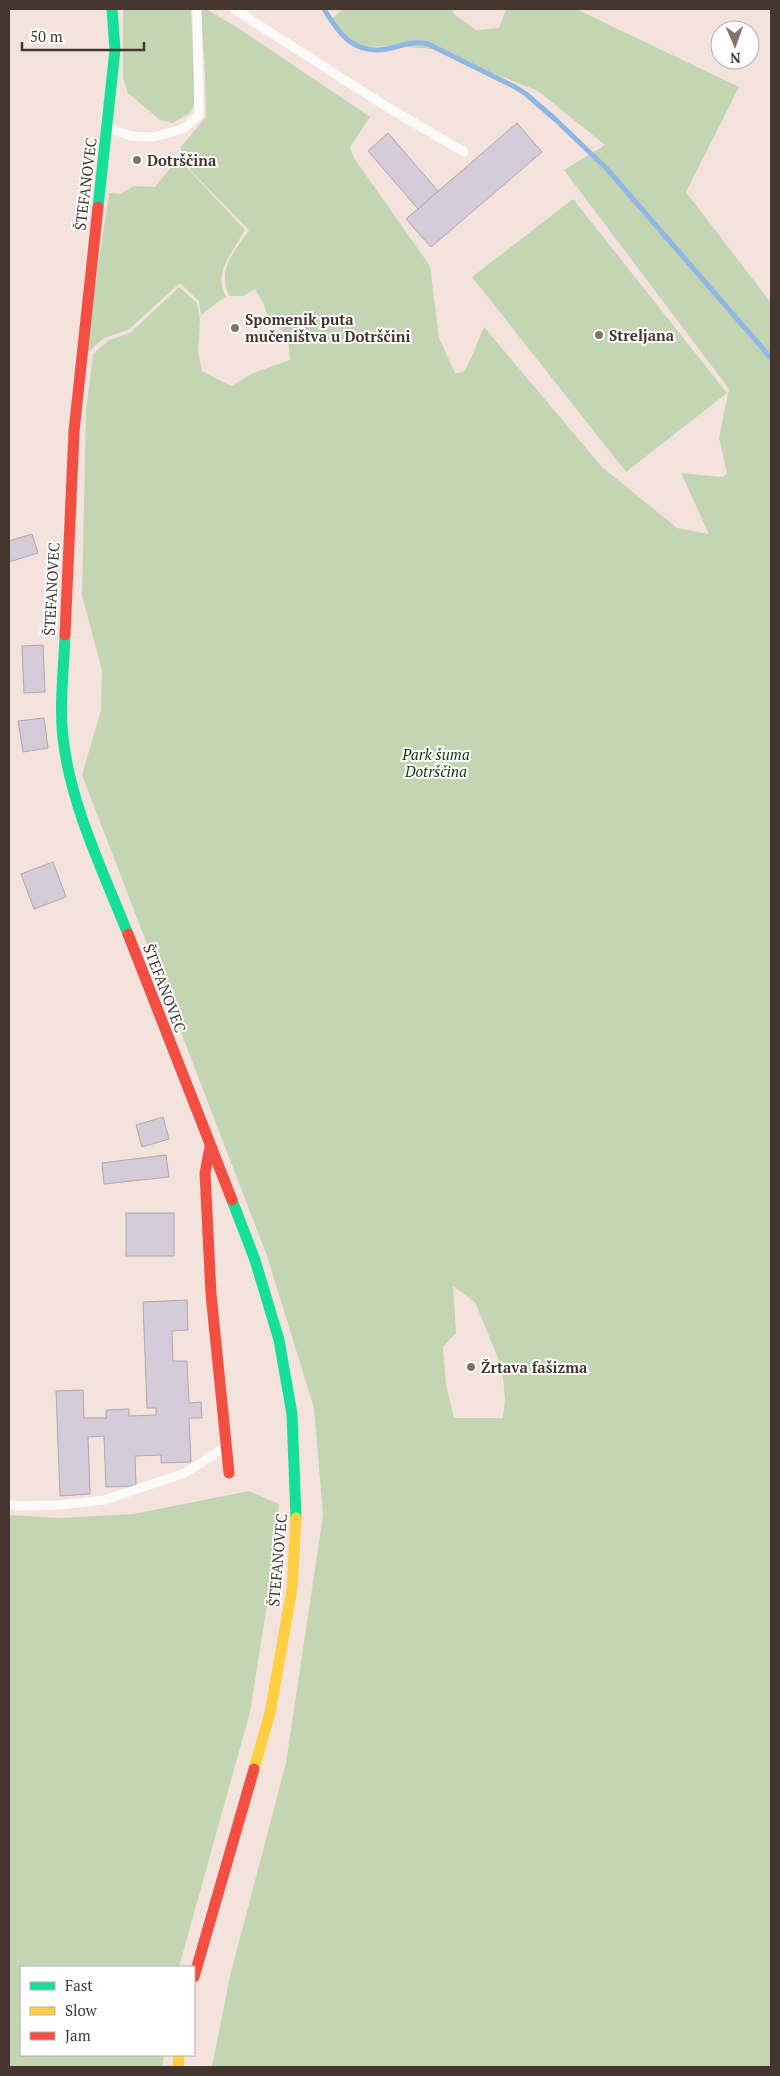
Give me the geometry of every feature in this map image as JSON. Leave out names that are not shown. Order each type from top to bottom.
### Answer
[{"type":"street","name":"ŠTEFANOVEC","points":[[112,9],[115,50],[74,431],[63,658],[63,738],[74,796],[255,1260],[279,1340],[292,1414],[298,1506],[292,1589],[270,1713],[195,1974]]},
{"type":"street","points":[[211,1146],[206,1173],[210,1285],[229,1472]]},
{"type":"lane","points":[[107,127],[131,136],[153,137],[184,129],[199,115],[197,9]]},
{"type":"lane","points":[[234,9],[387,108],[464,152]]},
{"type":"lane","points":[[9,1505],[58,1505],[105,1500],[185,1473],[226,1446]]},
{"type":"green space","points":[[123,9],[191,9],[195,102],[191,112],[173,123],[160,120],[128,93],[123,78]]},
{"type":"green space","name":"Park šuma Dotrščina","points":[[206,9],[235,26],[370,117],[350,147],[354,158],[430,266],[439,338],[455,373],[463,372],[472,357],[484,327],[602,467],[677,528],[709,534],[681,473],[722,477],[727,473],[719,438],[729,389],[564,170],[605,145],[538,91],[485,70],[443,50],[398,46],[363,47],[341,37],[329,21],[343,9],[452,9],[454,14],[476,30],[499,28],[506,9],[576,9],[739,87],[686,192],[771,303],[771,2067],[212,2067],[230,1976],[286,1763],[323,1515],[314,1408],[267,1256],[82,775],[101,710],[102,670],[82,596],[86,411],[93,354],[109,340],[130,333],[179,287],[197,303],[200,321],[198,352],[202,371],[231,386],[253,373],[290,360],[288,337],[267,314],[263,302],[255,289],[243,296],[229,296],[225,277],[226,268],[233,253],[249,230],[190,170],[180,148],[206,117],[201,11]],"holes":[[[453,1286],[475,1302],[502,1368],[505,1398],[503,1418],[454,1418],[446,1385],[443,1347],[456,1333]]]},
{"type":"green space","points":[[178,158],[245,230],[230,254],[223,270],[222,287],[226,296],[201,315],[199,301],[180,283],[128,330],[104,338],[85,355],[109,193],[120,194],[134,186],[155,187]]},
{"type":"green space","name":"Streljana","points":[[573,199],[727,393],[626,472],[472,277]]},
{"type":"green space","points":[[249,1491],[279,1504],[270,1586],[250,1712],[179,1966],[20,1966],[20,2056],[164,2056],[162,2067],[9,2067],[9,1515],[60,1518],[133,1514]]},
{"type":"building","points":[[517,123],[542,152],[431,247],[406,219]]},
{"type":"building","points":[[388,133],[438,191],[418,209],[368,151]]},
{"type":"building","points":[[32,534],[38,553],[9,562],[9,541]]},
{"type":"building","points":[[43,645],[45,692],[24,693],[22,646]]},
{"type":"building","points":[[44,718],[48,748],[23,752],[18,721]]},
{"type":"building","points":[[53,862],[66,897],[34,909],[21,874]]},
{"type":"building","points":[[163,1117],[169,1139],[142,1147],[136,1125]]},
{"type":"building","points":[[166,1155],[169,1177],[104,1184],[102,1163]]},
{"type":"building","points":[[126,1213],[174,1213],[174,1256],[126,1256]]},
{"type":"building","points":[[187,1300],[188,1330],[172,1331],[173,1361],[187,1361],[189,1403],[201,1402],[202,1418],[189,1418],[191,1462],[161,1463],[161,1455],[135,1456],[136,1486],[106,1487],[104,1436],[88,1437],[90,1494],[60,1496],[56,1391],[83,1390],[84,1418],[106,1418],[106,1410],[129,1409],[129,1416],[156,1415],[156,1408],[147,1408],[143,1302]]},
{"type":"waterway","points":[[324,9],[342,34],[357,46],[375,50],[412,43],[428,44],[526,94],[607,169],[771,358]]},
{"type":"traffic: fast","points":[[98,207],[115,50],[112,9]]},
{"type":"traffic: fast","points":[[65,635],[61,712],[67,764],[80,814],[128,934]]},
{"type":"traffic: fast","points":[[232,1200],[255,1260],[279,1340],[292,1414],[296,1518]]},
{"type":"traffic: slow","points":[[254,1769],[270,1713],[292,1589],[296,1518]]},
{"type":"traffic: slow","points":[[178,2067],[179,2056]]},
{"type":"traffic: jam","points":[[65,635],[74,431],[98,207]]},
{"type":"traffic: jam","points":[[128,934],[232,1200]]},
{"type":"traffic: jam","points":[[210,1147],[205,1173],[211,1294],[229,1473]]},
{"type":"traffic: jam","points":[[195,1974],[254,1769]]},
{"type":"place","name":"Dotrščina","points":[[137,160]]},
{"type":"place","name":"Spomenik puta mučeništva u Dotrščini","points":[[235,328]]},
{"type":"place","name":"Streljana","points":[[599,335]]},
{"type":"place","name":"Žrtava fašizma","points":[[471,1367]]}]
